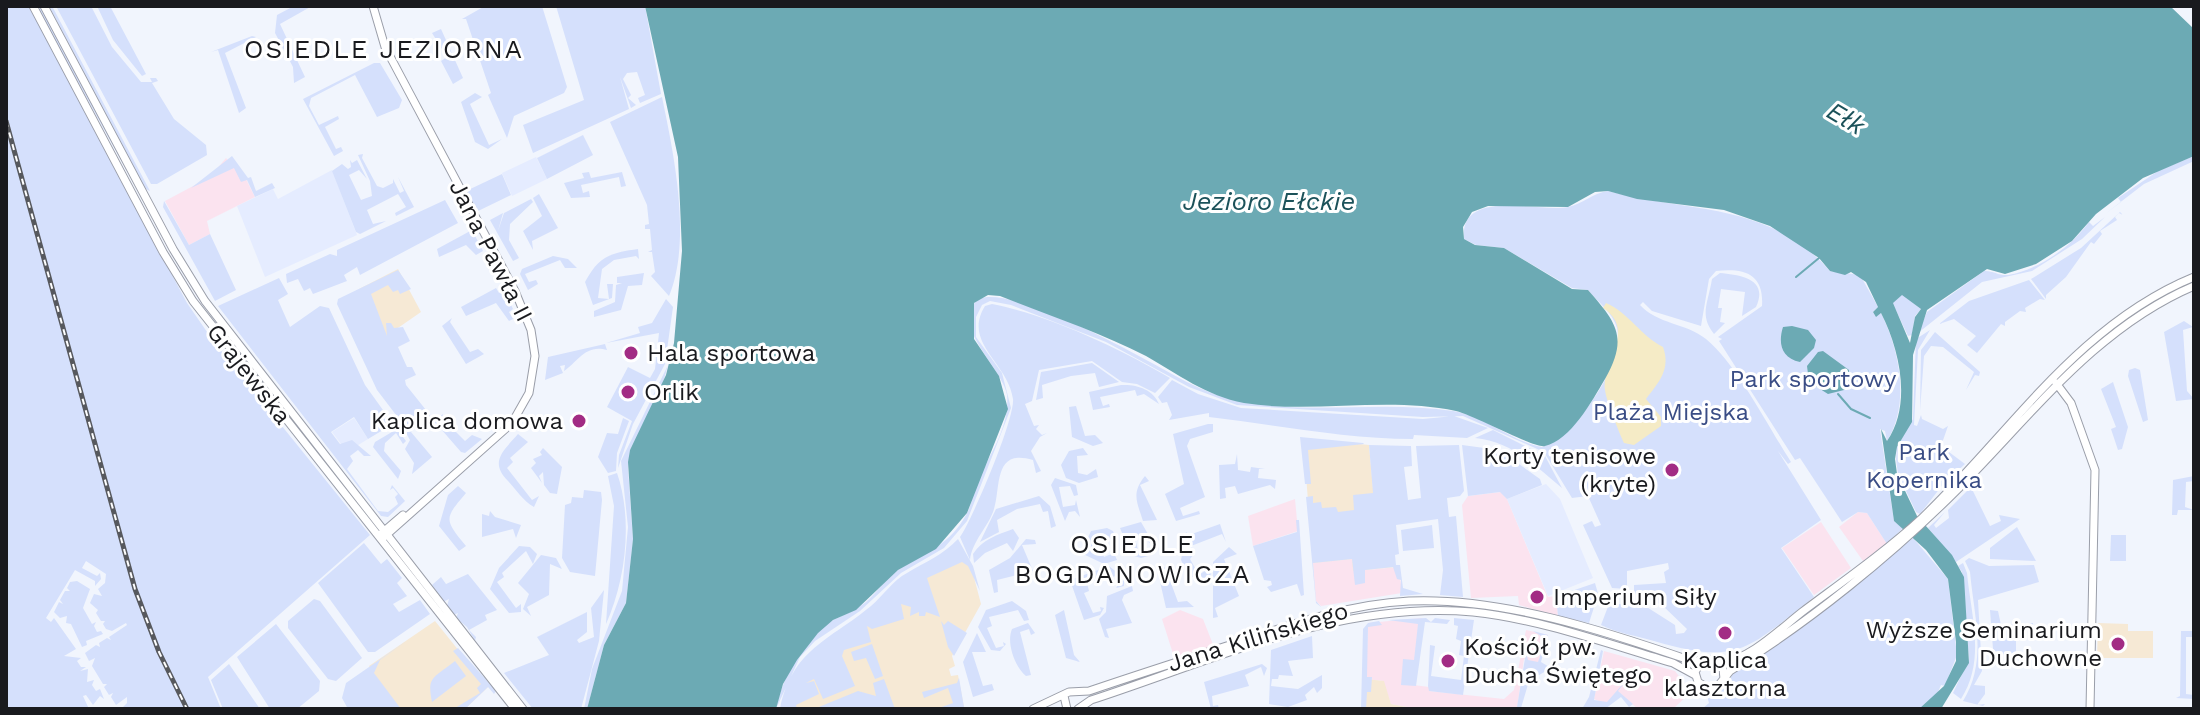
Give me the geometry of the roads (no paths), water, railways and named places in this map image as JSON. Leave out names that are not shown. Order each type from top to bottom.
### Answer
[{"type":"street","name":"Grajewska","points":[[33,6],[184,288],[523,709]]},
{"type":"street","name":"Grajewska","points":[[44,6],[173,249],[207,305],[515,709]]},
{"type":"street","name":"Jana Pawła II","points":[[373,6],[385,47],[518,297],[535,349],[529,393],[512,423],[383,536]]},
{"type":"street","points":[[1905,536],[1763,642],[1735,659],[1720,663],[1709,660],[1701,662],[1695,675],[1700,684],[1708,688],[1716,687],[1842,591],[1905,536],[1924,518],[2115,321],[2194,277]]},
{"type":"street","points":[[2055,382],[2130,321],[2194,286]]},
{"type":"street","points":[[2055,382],[2071,403],[2095,470],[2090,709]]},
{"type":"street","name":"Jana Kilińskiego","points":[[1065,695],[1300,621],[1360,606],[1409,601],[1455,601],[1701,662]]},
{"type":"street","name":"Jana Kilińskiego","points":[[1079,708],[1091,700],[1178,671],[1357,617],[1410,610],[1537,620],[1673,663],[1695,675]]},
{"type":"street","points":[[1720,663],[1724,679]]},
{"type":"street","points":[[1076,692],[1082,700],[1079,708]]},
{"type":"street","points":[[1033,709],[1065,695]]},
{"type":"street","points":[[1065,695],[1063,702],[1067,709]]},
{"type":"water","name":"Jezioro Ełckie","points":[[645,6],[2170,6],[2194,29],[2194,156],[2143,178],[2096,214],[2072,241],[2036,264],[2005,274],[1987,269],[1927,310],[1913,355],[1912,422],[1897,447],[1895,459],[1897,474],[1917,516],[1952,555],[1964,577],[1969,663],[1941,709],[1919,709],[1944,686],[1956,661],[1948,579],[1926,550],[1894,521],[1881,429],[1887,441],[1899,411],[1900,377],[1888,328],[1881,313],[1876,317],[1873,312],[1878,307],[1866,282],[1851,272],[1845,275],[1830,271],[1819,258],[1770,226],[1724,210],[1637,199],[1608,191],[1595,192],[1568,207],[1488,206],[1472,212],[1463,227],[1464,239],[1475,245],[1504,248],[1572,289],[1588,290],[1612,321],[1618,341],[1605,379],[1580,418],[1555,442],[1539,446],[1465,414],[1430,407],[1297,407],[1230,400],[1205,390],[1110,339],[1000,296],[988,295],[974,303],[974,339],[999,376],[1008,409],[967,513],[936,549],[898,570],[856,610],[833,620],[818,633],[783,684],[776,709],[587,709],[604,645],[626,603],[633,539],[628,462],[630,450],[666,375],[674,343],[682,251],[678,157]],"holes":[[[1902,295],[1921,309],[1915,317],[1910,343],[1893,303]]]},
{"type":"water","points":[[1783,327],[1808,330],[1816,340],[1814,348],[1800,362],[1782,349]]},
{"type":"water","points":[[1823,351],[1849,370],[1848,389],[1828,394],[1809,382],[1807,366],[1818,352]]},
{"type":"waterway","points":[[1796,277],[1819,258]]},
{"type":"waterway","points":[[1838,394],[1851,409],[1870,418]]},
{"type":"railway","points":[[6,121],[135,589],[159,652],[187,709]]},
{"type":"place","name":"Hala sportowa","points":[[631,353]]},
{"type":"place","name":"Orlik","points":[[628,392]]},
{"type":"place","name":"Kaplica domowa","points":[[579,421]]},
{"type":"place","name":"Korty tenisowe (kryte)","points":[[1672,470]]},
{"type":"place","name":"Imperium Siły","points":[[1537,597]]},
{"type":"place","name":"Kaplica klasztorna","points":[[1725,633]]},
{"type":"place","name":"Wyższe Seminarium Duchowne","points":[[2118,644]]},
{"type":"place","name":"Kościół pw. Ducha Świętego","points":[[1448,661]]},
{"type":"district","name":"OSIEDLE JEZIORNA","points":[[384,49]]},
{"type":"district","name":"OSIEDLE BOGDANOWICZA","points":[[1133,559]]},
{"type":"water label","name":"Ełk","points":[[1846,118]]},
{"type":"park label","name":"Park sportowy","points":[[1813,379]]},
{"type":"park label","name":"Plaża Miejska","points":[[1671,412]]},
{"type":"park label","name":"Park Kopernika","points":[[1924,466]]}]
